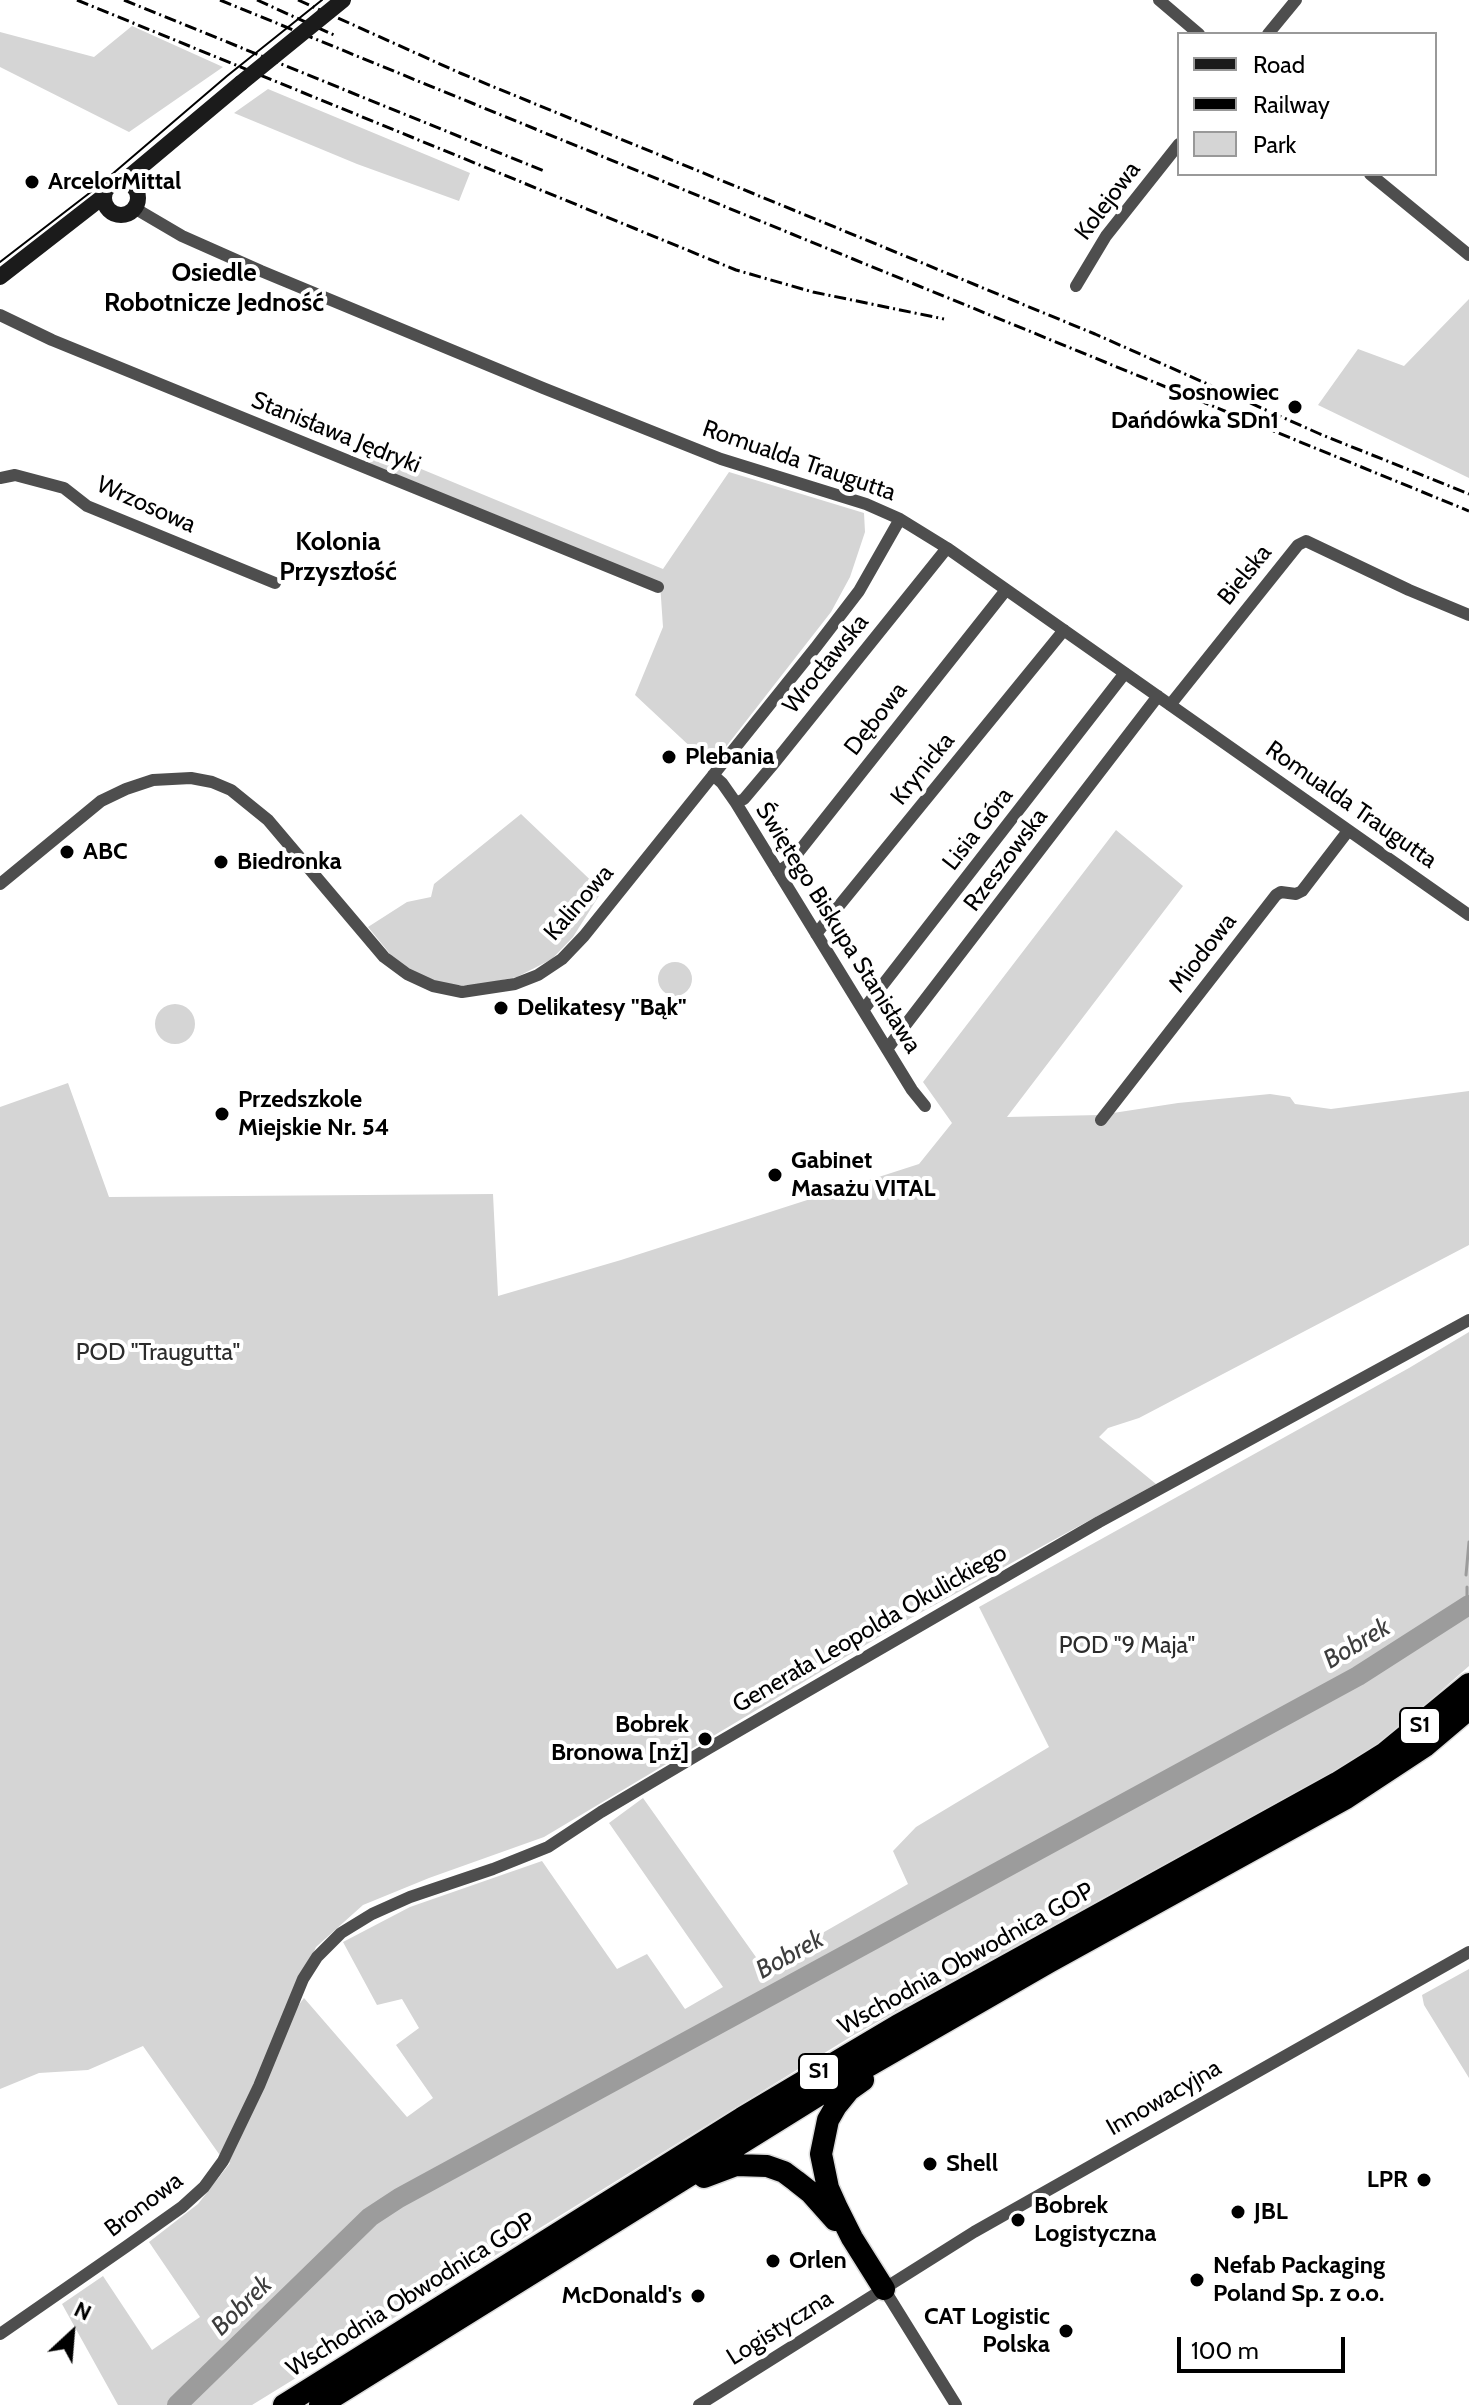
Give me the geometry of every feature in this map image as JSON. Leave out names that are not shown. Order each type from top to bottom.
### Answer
[{"type":"highway","name":"Wschodnia Obwodnica GOP","points":[[284,2405],[742,2118],[884,2034],[1337,1783],[1385,1753],[1469,1684]]},
{"type":"highway","name":"Wschodnia Obwodnica GOP","points":[[320,2405],[640,2204],[932,2029],[1346,1798],[1425,1746],[1469,1709]]},
{"type":"highway","points":[[884,2289],[852,2238],[828,2188],[821,2154],[828,2120],[849,2090],[932,2029]]},
{"type":"highway","points":[[640,2204],[736,2165],[767,2166],[784,2172],[810,2192],[852,2238]]},
{"type":"main road","points":[[107,203],[123,216],[136,209],[138,204],[131,186],[139,166],[343,0]]},
{"type":"main road","points":[[107,203],[110,185],[131,186]]},
{"type":"main road","points":[[0,277],[79,216],[107,203]]},
{"type":"street","points":[[1159,0],[1197,32]]},
{"type":"street","points":[[1270,32],[1296,0]]},
{"type":"street","name":"Kolejowa","points":[[1076,286],[1106,236],[1177,147]]},
{"type":"street","points":[[1372,176],[1469,255]]},
{"type":"street","name":"Romualda Traugutta","points":[[136,209],[182,236],[261,271],[563,396],[721,459],[866,504],[900,519],[947,548],[1469,915]]},
{"type":"street","name":"Stanisława Jędryki","points":[[0,315],[65,345],[658,587]]},
{"type":"street","name":"Wrzosowa","points":[[0,478],[15,475],[64,488],[87,506],[275,583]]},
{"type":"street","name":"Kalinowa","points":[[0,884],[101,801],[153,780],[178,777],[212,782],[243,797],[268,820],[384,957],[407,974],[433,986],[462,992],[515,984],[538,975],[562,959],[584,936],[713,775],[859,591],[900,519]]},
{"type":"street","name":"Bielska","points":[[1170,705],[1298,545],[1306,541],[1469,615]]},
{"type":"street","name":"Wrocławska","points":[[736,803],[744,799],[771,767],[947,548]]},
{"type":"street","name":"Dębowa","points":[[778,872],[789,864],[1006,590]]},
{"type":"street","name":"Krynicka","points":[[816,934],[1064,630]]},
{"type":"street","name":"Lisia Góra","points":[[864,1009],[1125,673]]},
{"type":"street","name":"Rzeszowska","points":[[887,1049],[1158,696]]},
{"type":"street","name":"Świętego Biskupa Stanisława","points":[[713,775],[736,803],[912,1090],[925,1106]]},
{"type":"street","name":"Miodowa","points":[[1101,1120],[1276,895],[1302,891],[1348,831]]},
{"type":"street","name":"Generała Leopolda Okulickiego","points":[[303,1979],[317,1957],[341,1933],[372,1914],[548,1847],[709,1748],[1086,1529],[1469,1320]]},
{"type":"street","name":"Innowacyjna","points":[[884,2289],[1012,2210],[1469,1952]]},
{"type":"street","name":"Bronowa","points":[[0,2334],[182,2207],[204,2187],[223,2161],[253,2099],[303,1979]]},
{"type":"street","points":[[884,2289],[956,2405]]},
{"type":"street","name":"Logistyczna","points":[[699,2405],[884,2289]]},
{"type":"green space","points":[[132,26],[223,67],[129,132],[0,67],[0,32],[94,57]]},
{"type":"green space","points":[[268,89],[470,173],[459,201],[357,164],[234,113]]},
{"type":"green space","points":[[1469,299],[1469,478],[1318,405],[1358,349],[1404,366]]},
{"type":"green space","points":[[368,447],[663,569],[729,472],[864,513],[865,532],[850,577],[831,612],[711,766],[635,695],[663,627],[660,583],[363,462]]},
{"type":"green space","points":[[521,814],[602,891],[573,937],[552,959],[517,977],[478,985],[446,985],[418,974],[395,960],[368,927],[407,902],[431,897],[434,884]]},
{"type":"green space","points":[[1116,830],[1183,886],[1007,1117],[1100,1115],[1270,1094],[1290,1097],[1295,1104],[1331,1109],[1469,1091],[1469,1245],[1139,1418],[1108,1428],[1099,1437],[1156,1484],[909,1619],[544,1837],[363,1905],[316,1947],[278,2032],[304,1998],[407,2117],[433,2098],[396,2045],[419,2028],[402,1999],[377,2005],[343,1942],[410,1907],[542,1861],[617,1969],[647,1954],[685,2009],[723,1987],[609,1823],[643,1798],[763,1967],[908,1884],[893,1851],[916,1827],[1049,1747],[979,1607],[1469,1332],[1469,1666],[1376,1748],[852,2036],[252,2405],[118,2405],[62,2304],[103,2276],[152,2350],[200,2317],[149,2242],[198,2204],[230,2163],[219,2154],[143,2046],[88,2070],[39,2073],[0,2089],[0,1107],[68,1083],[109,1197],[493,1194],[498,1296],[621,1260],[919,1164],[952,1123],[923,1082]]},
{"type":"green space","points":[[675,962],[687,967],[692,979],[687,991],[675,996],[663,991],[658,979],[663,967]]},
{"type":"green space","points":[[175,1004],[189,1010],[195,1024],[189,1038],[175,1044],[161,1038],[155,1024],[161,1010]]},
{"type":"green space","points":[[1469,1969],[1469,2078],[1424,2005],[1422,1995]]},
{"type":"waterway","points":[[1466,1575],[1469,1542]]},
{"type":"waterway","points":[[1467,1587],[1467,1606]]},
{"type":"waterway","name":"Bobrek","points":[[177,2405],[370,2217],[399,2198],[1358,1676],[1469,1605]]},
{"type":"tram line","points":[[0,262],[96,188],[322,0]]},
{"type":"railway","points":[[77,0],[736,270],[813,292],[944,319]]},
{"type":"railway","points":[[124,0],[544,171]]},
{"type":"railway","points":[[220,0],[1469,511]]},
{"type":"railway","points":[[257,0],[334,35]]},
{"type":"railway","points":[[298,0],[460,73],[1095,334],[1320,434],[1469,494]]},
{"type":"place","name":"ArcelorMittal","points":[[32,182]]},
{"type":"place","name":"Sosnowiec Dańdówka SDn1","points":[[1295,407]]},
{"type":"place","name":"Plebania","points":[[669,757]]},
{"type":"place","name":"ABC","points":[[67,852]]},
{"type":"place","name":"Biedronka","points":[[221,862]]},
{"type":"place","name":"Delikatesy \"Bąk\"","points":[[501,1008]]},
{"type":"place","name":"Przedszkole Miejskie Nr. 54","points":[[222,1114]]},
{"type":"place","name":"Gabinet Masażu VITAL","points":[[775,1175]]},
{"type":"place","name":"Bobrek Bronowa [nż]","points":[[705,1739]]},
{"type":"place","name":"Shell","points":[[930,2164]]},
{"type":"place","name":"LPR","points":[[1424,2180]]},
{"type":"place","name":"JBL","points":[[1238,2212]]},
{"type":"place","name":"Bobrek Logistyczna","points":[[1018,2220]]},
{"type":"place","name":"Orlen","points":[[773,2261]]},
{"type":"place","name":"Nefab Packaging Poland Sp. z o.o.","points":[[1197,2280]]},
{"type":"place","name":"McDonald's","points":[[698,2296]]},
{"type":"place","name":"CAT Logistic Polska","points":[[1066,2331]]},
{"type":"district","name":"Osiedle Robotnicze Jedność","points":[[214,288]]},
{"type":"district","name":"Kolonia Przyszłość","points":[[338,557]]},
{"type":"park label","name":"POD \"Traugutta\"","points":[[158,1353]]},
{"type":"park label","name":"POD \"9 Maja\"","points":[[1127,1646]]}]
